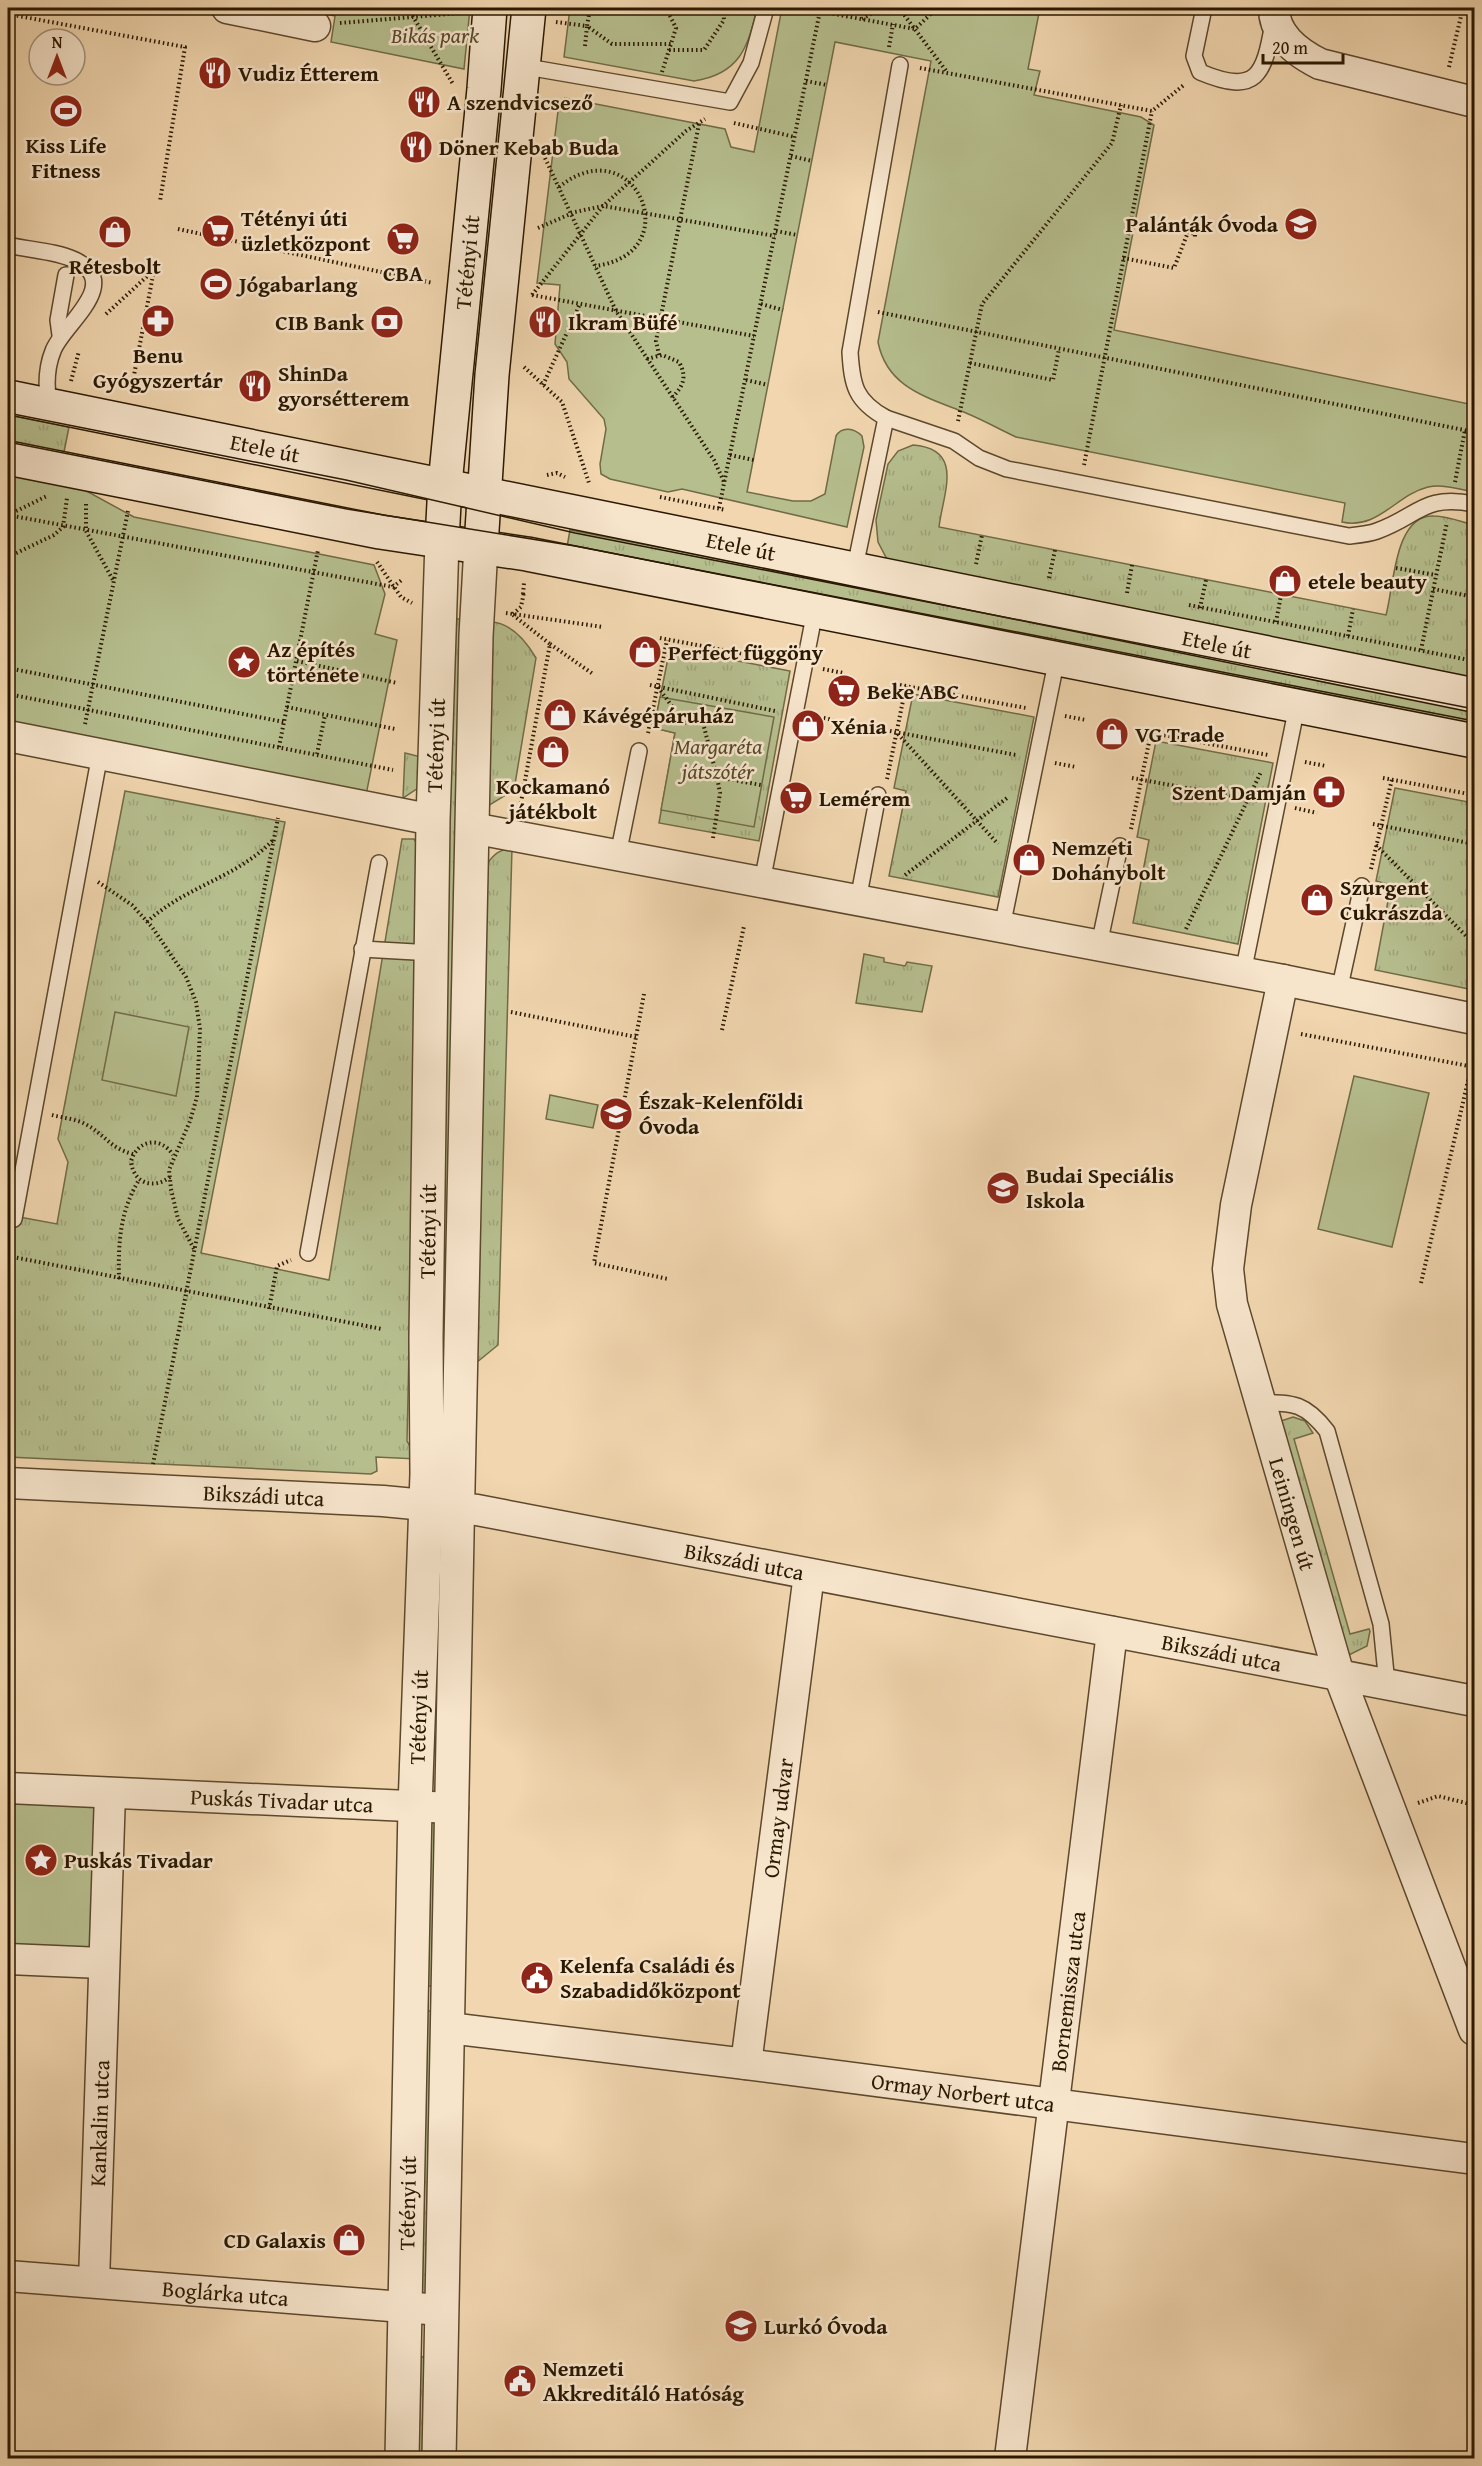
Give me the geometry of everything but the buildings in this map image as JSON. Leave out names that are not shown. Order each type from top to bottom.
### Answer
[{"type":"main road","name":"Tétényi út","points":[[439,2458],[453,1808],[440,1506],[433,820],[445,484],[486,60],[475,10]]},
{"type":"main road","name":"Tétényi út","points":[[402,2458],[415,1807],[440,1506],[462,1343],[476,636],[481,546],[492,375],[521,66],[540,14]]},
{"type":"main road","points":[[486,60],[521,66]]},
{"type":"main road","name":"Etele út","points":[[8,397],[60,394],[445,484],[854,572],[1474,695]]},
{"type":"main road","name":"Etele út","points":[[8,458],[380,532],[481,546],[1474,741]]},
{"type":"street","points":[[227,8],[315,26]]},
{"type":"street","points":[[1274,10],[1278,27],[1287,40],[1300,54],[1320,64],[1474,102]]},
{"type":"street","points":[[8,736],[433,820]]},
{"type":"street","points":[[472,828],[1243,972],[1474,1019]]},
{"type":"street","name":"Leiningen út","points":[[1284,980],[1236,1205],[1228,1269],[1232,1304],[1339,1675],[1474,2030]]},
{"type":"street","name":"Bikszádi utca","points":[[8,1483],[440,1506],[477,1510],[1474,1701]]},
{"type":"street","name":"Ormay udvar","points":[[746,2064],[809,1574]]},
{"type":"street","name":"Bornemissza utca","points":[[1011,2458],[1112,1632]]},
{"type":"street","name":"Puskás Tivadar utca","points":[[8,1788],[453,1808]]},
{"type":"street","name":"Kankalin utca","points":[[94,2282],[102,1963],[110,1793]]},
{"type":"street","points":[[8,1959],[102,1963]]},
{"type":"street","name":"Ormay Norbert utca","points":[[449,2028],[746,2064],[1474,2159]]},
{"type":"street","name":"Boglárka utca","points":[[8,2276],[441,2310]]},
{"type":"lane","points":[[521,66],[730,102],[751,63],[766,8]]},
{"type":"lane","points":[[1204,8],[1194,56],[1200,72],[1238,82],[1253,79],[1262,70],[1267,56],[1274,10]]},
{"type":"lane","points":[[900,65],[850,352],[852,383],[867,407],[886,418],[954,441],[979,458],[1007,469],[1349,536],[1377,532],[1427,504],[1452,500],[1474,504]]},
{"type":"lane","points":[[8,245],[69,258],[88,270],[93,294],[89,303],[60,335],[52,352],[47,377],[60,394]]},
{"type":"lane","points":[[60,335],[58,320],[66,275]]},
{"type":"lane","points":[[854,572],[886,418]]},
{"type":"lane","points":[[762,882],[815,611]]},
{"type":"lane","points":[[1002,927],[1056,658]]},
{"type":"lane","points":[[1243,972],[1297,706]]},
{"type":"lane","points":[[618,855],[639,751]]},
{"type":"lane","points":[[14,1219],[79,868],[90,752]]},
{"type":"lane","points":[[858,900],[878,795]]},
{"type":"lane","points":[[1099,945],[1120,846]]},
{"type":"lane","points":[[308,1253],[379,863]]},
{"type":"lane","points":[[1340,991],[1362,886]]},
{"type":"lane","points":[[362,949],[433,953]]},
{"type":"lane","points":[[1260,1403],[1291,1402],[1313,1413],[1327,1431],[1382,1624],[1387,1684]]},
{"type":"path","points":[[408,8],[454,85],[464,87]]},
{"type":"path","points":[[585,46],[590,8]]},
{"type":"path","points":[[657,90],[676,28],[666,8]]},
{"type":"path","points":[[540,14],[587,26],[612,44],[704,50],[724,20],[723,8]]},
{"type":"path","points":[[802,8],[915,29]]},
{"type":"path","points":[[862,19],[881,8]]},
{"type":"path","points":[[899,8],[948,73]]},
{"type":"path","points":[[915,29],[937,8]]},
{"type":"path","points":[[315,26],[475,10]]},
{"type":"path","points":[[719,508],[820,11]]},
{"type":"path","points":[[8,14],[185,47],[160,201]]},
{"type":"path","points":[[1448,74],[1461,16]]},
{"type":"path","points":[[893,24],[888,52],[900,65],[1152,111]]},
{"type":"path","points":[[1081,483],[1103,357],[1152,111],[1200,72]]},
{"type":"path","points":[[806,81],[826,85]]},
{"type":"path","points":[[954,441],[982,304],[1112,143],[1120,105]]},
{"type":"path","points":[[706,118],[629,181],[603,206],[532,295],[754,336]]},
{"type":"path","points":[[659,355],[656,341],[699,123]]},
{"type":"path","points":[[791,156],[812,161]]},
{"type":"path","points":[[545,158],[616,312],[714,460],[725,482]]},
{"type":"path","points":[[559,187],[579,174],[593,171],[612,172],[629,181],[640,193],[646,212],[643,235],[631,252],[619,260],[595,266]]},
{"type":"path","points":[[538,228],[571,214],[603,206],[797,235]]},
{"type":"path","points":[[178,229],[433,283]]},
{"type":"path","points":[[1123,258],[1174,268],[1188,232],[1195,234],[1195,237]]},
{"type":"path","points":[[130,398],[154,270],[149,261]]},
{"type":"path","points":[[104,316],[154,270]]},
{"type":"path","points":[[543,385],[580,304]]},
{"type":"path","points":[[761,304],[783,310]]},
{"type":"path","points":[[858,308],[1474,432]]},
{"type":"path","points":[[60,394],[79,348]]},
{"type":"path","points":[[970,363],[1053,380],[1059,348]]},
{"type":"path","points":[[647,359],[659,355],[679,362],[683,370],[682,387],[672,398]]},
{"type":"path","points":[[524,367],[562,402],[589,484]]},
{"type":"path","points":[[746,380],[768,385]]},
{"type":"path","points":[[1452,500],[1465,430]]},
{"type":"path","points":[[730,455],[754,460]]},
{"type":"path","points":[[8,515],[48,495]]},
{"type":"path","points":[[8,557],[54,535],[63,527],[67,499]]},
{"type":"path","points":[[86,502],[86,531],[114,580]]},
{"type":"path","points":[[90,752],[88,709],[130,502]]},
{"type":"path","points":[[8,515],[393,587],[403,579]]},
{"type":"path","points":[[1421,650],[1447,525]]},
{"type":"path","points":[[976,564],[982,536]]},
{"type":"path","points":[[279,747],[319,549]]},
{"type":"path","points":[[1049,578],[1055,550]]},
{"type":"path","points":[[1126,593],[1132,565]]},
{"type":"path","points":[[1396,568],[1436,575]]},
{"type":"path","points":[[1200,608],[1206,580]]},
{"type":"path","points":[[1433,589],[1474,597]]},
{"type":"path","points":[[513,614],[521,607],[523,594]]},
{"type":"path","points":[[1276,622],[1281,595]]},
{"type":"path","points":[[1348,636],[1353,609]]},
{"type":"path","points":[[513,614],[603,627]]},
{"type":"path","points":[[513,614],[593,674]]},
{"type":"path","points":[[660,638],[843,673]]},
{"type":"path","points":[[639,751],[647,738],[667,640]]},
{"type":"path","points":[[515,836],[550,644]]},
{"type":"path","points":[[1470,660],[1474,656]]},
{"type":"path","points":[[297,661],[397,683]]},
{"type":"path","points":[[8,668],[284,722]]},
{"type":"path","points":[[650,685],[781,712],[795,712],[833,720]]},
{"type":"path","points":[[900,685],[1086,720]]},
{"type":"path","points":[[878,795],[885,789],[906,686]]},
{"type":"path","points":[[657,687],[684,723],[703,723],[720,793],[713,838]]},
{"type":"path","points":[[8,694],[393,770]]},
{"type":"path","points":[[287,707],[395,729]]},
{"type":"path","points":[[317,754],[325,715]]},
{"type":"path","points":[[890,731],[1076,767]]},
{"type":"path","points":[[1142,731],[1326,766]]},
{"type":"path","points":[[897,733],[1014,862]]},
{"type":"path","points":[[1120,846],[1129,841],[1151,733]]},
{"type":"path","points":[[1186,929],[1269,755]]},
{"type":"path","points":[[717,777],[780,788]]},
{"type":"path","points":[[1132,777],[1317,813]]},
{"type":"path","points":[[1383,777],[1474,795]]},
{"type":"path","points":[[1362,886],[1370,875],[1392,779]]},
{"type":"path","points":[[905,874],[1031,780]]},
{"type":"path","points":[[153,1467],[279,814]]},
{"type":"path","points":[[1373,825],[1474,844]]},
{"type":"path","points":[[147,922],[164,908],[256,856],[274,839]]},
{"type":"path","points":[[1376,845],[1474,944]]},
{"type":"path","points":[[79,868],[132,905],[147,922],[186,977],[196,1002],[200,1029],[197,1097],[190,1120],[173,1155],[170,1177],[178,1219],[194,1249]]},
{"type":"path","points":[[722,1030],[744,926]]},
{"type":"path","points":[[644,994],[594,1263],[668,1279]]},
{"type":"path","points":[[511,1012],[636,1037]]},
{"type":"path","points":[[1301,1034],[1473,1067]]},
{"type":"path","points":[[1421,1283],[1474,1055]]},
{"type":"path","points":[[34,1111],[83,1122],[100,1133],[114,1148],[133,1154]]},
{"type":"path","points":[[170,1177],[156,1185],[139,1180],[132,1168],[133,1154],[137,1148],[150,1142],[164,1145],[173,1155]]},
{"type":"path","points":[[118,1279],[118,1241],[126,1205],[139,1180]]},
{"type":"path","points":[[269,1309],[277,1266],[308,1253]]},
{"type":"path","points":[[8,1256],[186,1293],[382,1329]]},
{"type":"path","points":[[1392,1811],[1438,1796],[1474,1805]]},
{"type":"green space","name":"Bikás park","points":[[299,8],[470,8],[464,69],[331,42],[335,16]]},
{"type":"green space","points":[[570,8],[757,8],[750,35],[732,65],[722,72],[694,81],[564,57]]},
{"type":"green space","points":[[782,8],[1040,8],[1028,69],[1040,71],[1034,95],[1141,117],[1154,125],[1114,330],[1474,405],[1474,492],[1445,486],[1428,487],[1406,497],[1377,517],[1355,523],[1342,522],[1345,503],[1016,437],[911,389],[890,370],[878,342],[931,61],[835,42],[747,492],[793,501],[811,501],[825,494],[836,436],[845,429],[852,430],[862,436],[864,447],[847,527],[682,489],[668,492],[610,479],[601,474],[600,464],[606,429],[604,419],[569,379],[567,362],[555,344],[560,285],[537,283],[559,103],[565,98],[725,129],[731,147],[754,152]]},
{"type":"green space","points":[[8,415],[69,427],[64,452],[8,441]]},
{"type":"green space","points":[[913,445],[929,448],[940,455],[945,464],[946,487],[939,527],[1386,615],[1398,554],[1403,539],[1411,527],[1421,519],[1434,516],[1474,525],[1474,686],[890,565],[878,542],[876,520],[888,464],[898,451]]},
{"type":"green space","points":[[8,474],[81,488],[134,517],[374,565],[385,594],[375,634],[397,640],[366,795],[8,724]]},
{"type":"green space","points":[[570,530],[1474,706],[1474,724],[567,547]]},
{"type":"green space","points":[[452,619],[463,619],[446,1460],[436,1459]]},
{"type":"green space","points":[[491,622],[512,629],[528,645],[536,658],[514,790],[488,806]]},
{"type":"green space","points":[[670,648],[790,671],[759,841],[659,823],[675,733],[654,728]]},
{"type":"green space","points":[[913,694],[1034,717],[998,897],[889,876],[906,791],[894,788]]},
{"type":"green space","name":"Margaréta játszótér","points":[[660,697],[774,717],[754,827],[661,810],[675,733],[654,728]]},
{"type":"green space","points":[[1156,741],[1273,763],[1238,944],[1133,923],[1149,840],[1137,837]]},
{"type":"green space","points":[[405,753],[421,757],[418,788],[403,798]]},
{"type":"green space","points":[[1395,788],[1474,803],[1474,990],[1375,970],[1391,885],[1376,881]]},
{"type":"green space","points":[[125,791],[285,822],[201,1253],[329,1280],[402,839],[414,839],[420,850],[407,1441],[417,1459],[376,1457],[377,1471],[371,1474],[8,1457],[8,1215],[57,1224],[68,1162],[58,1139]]},
{"type":"green space","points":[[512,848],[498,1345],[476,1363],[487,864],[498,853]]},
{"type":"green space","points":[[864,954],[884,958],[884,962],[905,966],[907,962],[932,966],[922,1012],[856,1003]]},
{"type":"green space","points":[[115,1012],[189,1027],[176,1096],[102,1080]]},
{"type":"green space","points":[[1354,1076],[1429,1093],[1392,1247],[1318,1229]]},
{"type":"green space","points":[[550,1095],[598,1105],[593,1128],[546,1119]]},
{"type":"green space","points":[[1293,1417],[1305,1421],[1313,1433],[1294,1439],[1350,1634],[1369,1629],[1370,1631],[1367,1646],[1349,1655],[1281,1421]]},
{"type":"green space","points":[[8,1788],[110,1793],[102,1963],[8,1959]]},
{"type":"green space","points":[[436,1820],[435,1986],[425,1986],[428,1823]]},
{"type":"green space","points":[[424,2011],[435,2011],[426,2295],[420,2294]]},
{"type":"green space","points":[[419,2354],[427,2361],[425,2458],[415,2458]]},
{"type":"tram line","points":[[8,413],[346,480],[575,533],[1474,709]]},
{"type":"tram line","points":[[8,442],[347,509],[575,546],[1474,721]]},
{"type":"place","name":"Vudiz Étterem","points":[[215,73]]},
{"type":"place","name":"A szendvicsező","points":[[424,102]]},
{"type":"place","name":"Kiss Life Fitness","points":[[66,111]]},
{"type":"place","name":"Döner Kebab Buda","points":[[416,147]]},
{"type":"place","name":"Palánták Óvoda","points":[[1301,224]]},
{"type":"place","name":"Tétényi úti üzletközpont","points":[[218,231]]},
{"type":"place","name":"Rétesbolt","points":[[115,232]]},
{"type":"place","name":"CBA","points":[[403,239]]},
{"type":"place","name":"Jógabarlang","points":[[216,284]]},
{"type":"place","name":"Benu Gyógyszertár","points":[[158,321]]},
{"type":"place","name":"CIB Bank","points":[[387,322]]},
{"type":"place","name":"Ikram Büfé","points":[[545,322]]},
{"type":"place","name":"ShinDa gyorsétterem","points":[[255,386]]},
{"type":"place","name":"etele beauty","points":[[1285,581]]},
{"type":"place","name":"Perfect függöny","points":[[645,652]]},
{"type":"place","name":"Az építés története","points":[[244,662]]},
{"type":"place","name":"Beke ABC","points":[[844,691]]},
{"type":"place","name":"Kávégépáruház","points":[[560,715]]},
{"type":"place","name":"Xénia","points":[[808,726]]},
{"type":"place","name":"VG Trade","points":[[1112,734]]},
{"type":"place","name":"Kockamanó játékbolt","points":[[553,752]]},
{"type":"place","name":"Szent Damján","points":[[1329,792]]},
{"type":"place","name":"Lemérem","points":[[796,798]]},
{"type":"place","name":"Nemzeti Dohánybolt","points":[[1029,860]]},
{"type":"place","name":"Szurgent Cukrászda","points":[[1317,900]]},
{"type":"place","name":"Észak-Kelenföldi Óvoda","points":[[616,1114]]},
{"type":"place","name":"Budai Speciális Iskola","points":[[1003,1188]]},
{"type":"place","name":"Puskás Tivadar","points":[[41,1860]]},
{"type":"place","name":"Kelenfa Családi és Szabadidőközpont","points":[[537,1978]]},
{"type":"place","name":"CD Galaxis","points":[[349,2240]]},
{"type":"place","name":"Lurkó Óvoda","points":[[741,2326]]},
{"type":"place","name":"Nemzeti Akkreditáló Hatóság","points":[[520,2381]]}]
